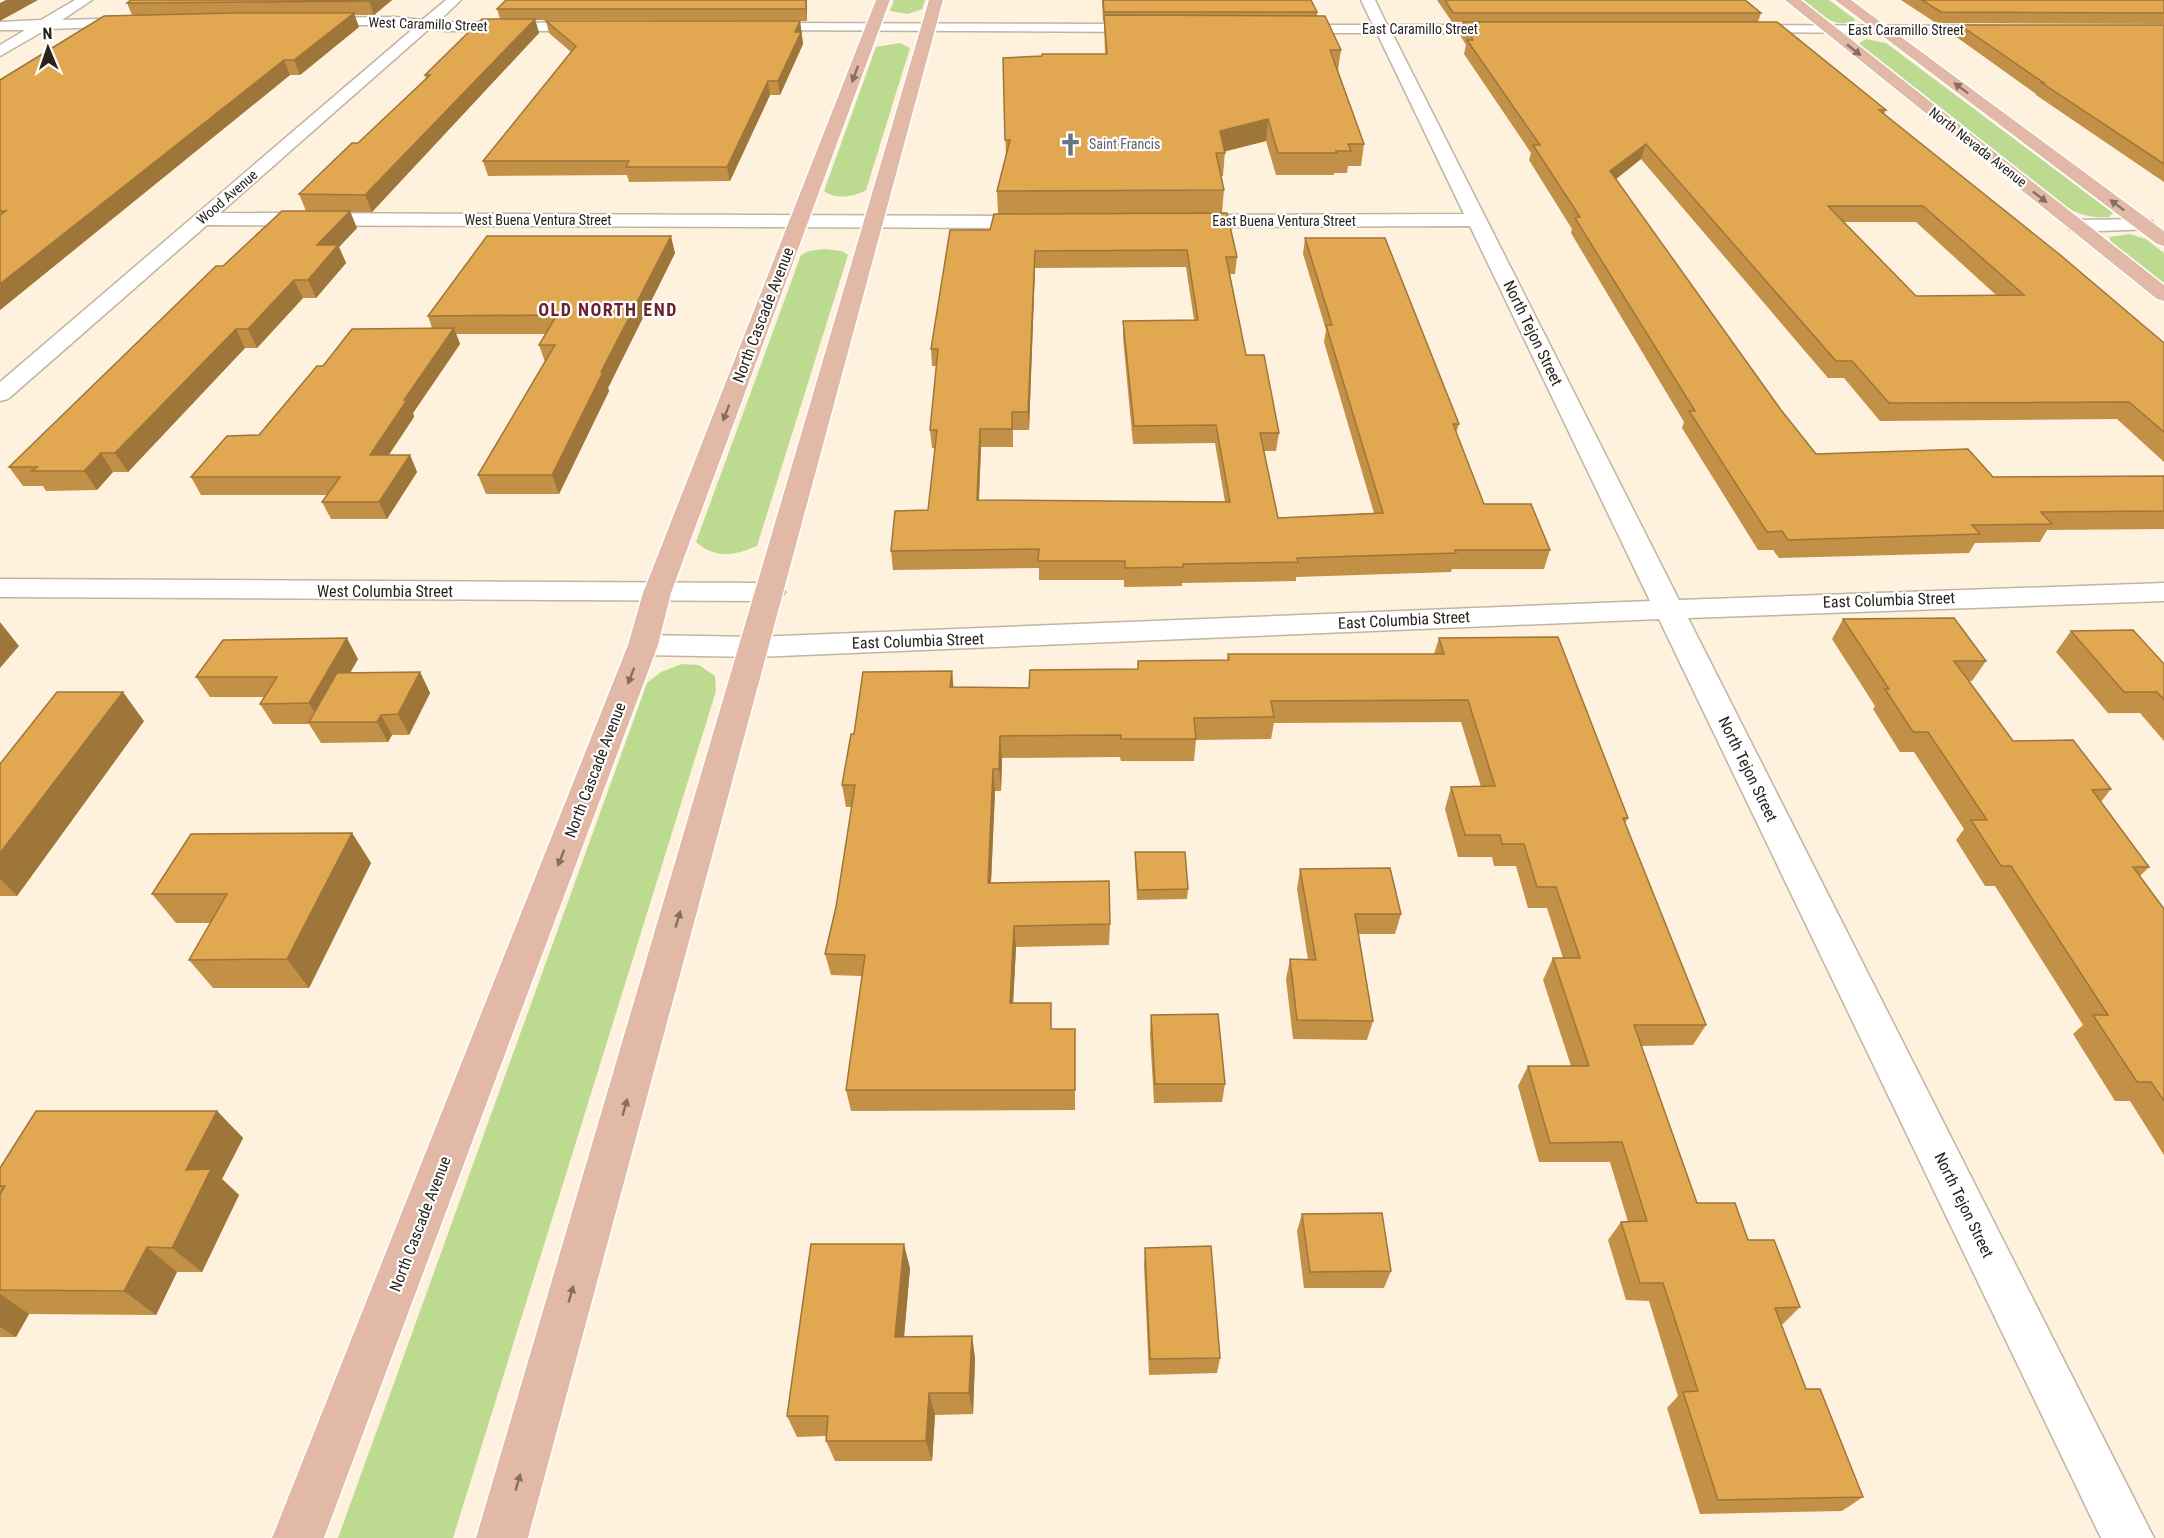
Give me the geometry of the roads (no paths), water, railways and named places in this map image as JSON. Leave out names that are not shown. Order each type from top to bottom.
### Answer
[{"type":"main road","name":"North Nevada Avenue","points":[[1792,0],[2164,295]]},
{"type":"main road","points":[[1842,0],[2164,240]]},
{"type":"main road","name":"North Cascade Avenue","points":[[298,1538],[643,645],[657,592],[878,14]]},
{"type":"main road","points":[[502,1538],[771,592],[932,14]]},
{"type":"street","points":[[0,51],[85,0]]},
{"type":"street","name":"Wood Avenue","points":[[0,394],[454,0]]},
{"type":"street","points":[[748,27],[878,14],[932,14],[1160,28]]},
{"type":"street","name":"East Caramillo Street","points":[[1266,28],[1375,14],[1526,29]]},
{"type":"street","name":"North Tejon Street","points":[[1375,14],[2128,1538]]},
{"type":"street","name":"West Caramillo Street","points":[[295,21],[426,23],[446,27],[607,27]]},
{"type":"street","points":[[0,26],[149,22]]},
{"type":"street","name":"East Caramillo Street","points":[[1731,29],[2021,30]]},
{"type":"street","name":"West Buena Ventura Street","points":[[202,219],[875,223]]},
{"type":"street","name":"East Buena Ventura Street","points":[[1165,221],[1477,220]]},
{"type":"street","points":[[875,223],[1058,222]]},
{"type":"street","points":[[2077,226],[2145,225]]},
{"type":"street","name":"West Columbia Street","points":[[0,588],[771,592]]},
{"type":"street","name":"East Columbia Street","points":[[643,645],[755,647],[1669,609],[2164,592]]},
{"type":"place","name":"Saint Francis","points":[[1071,144]]},
{"type":"district","name":"OLD NORTH END","points":[[608,309]]}]
